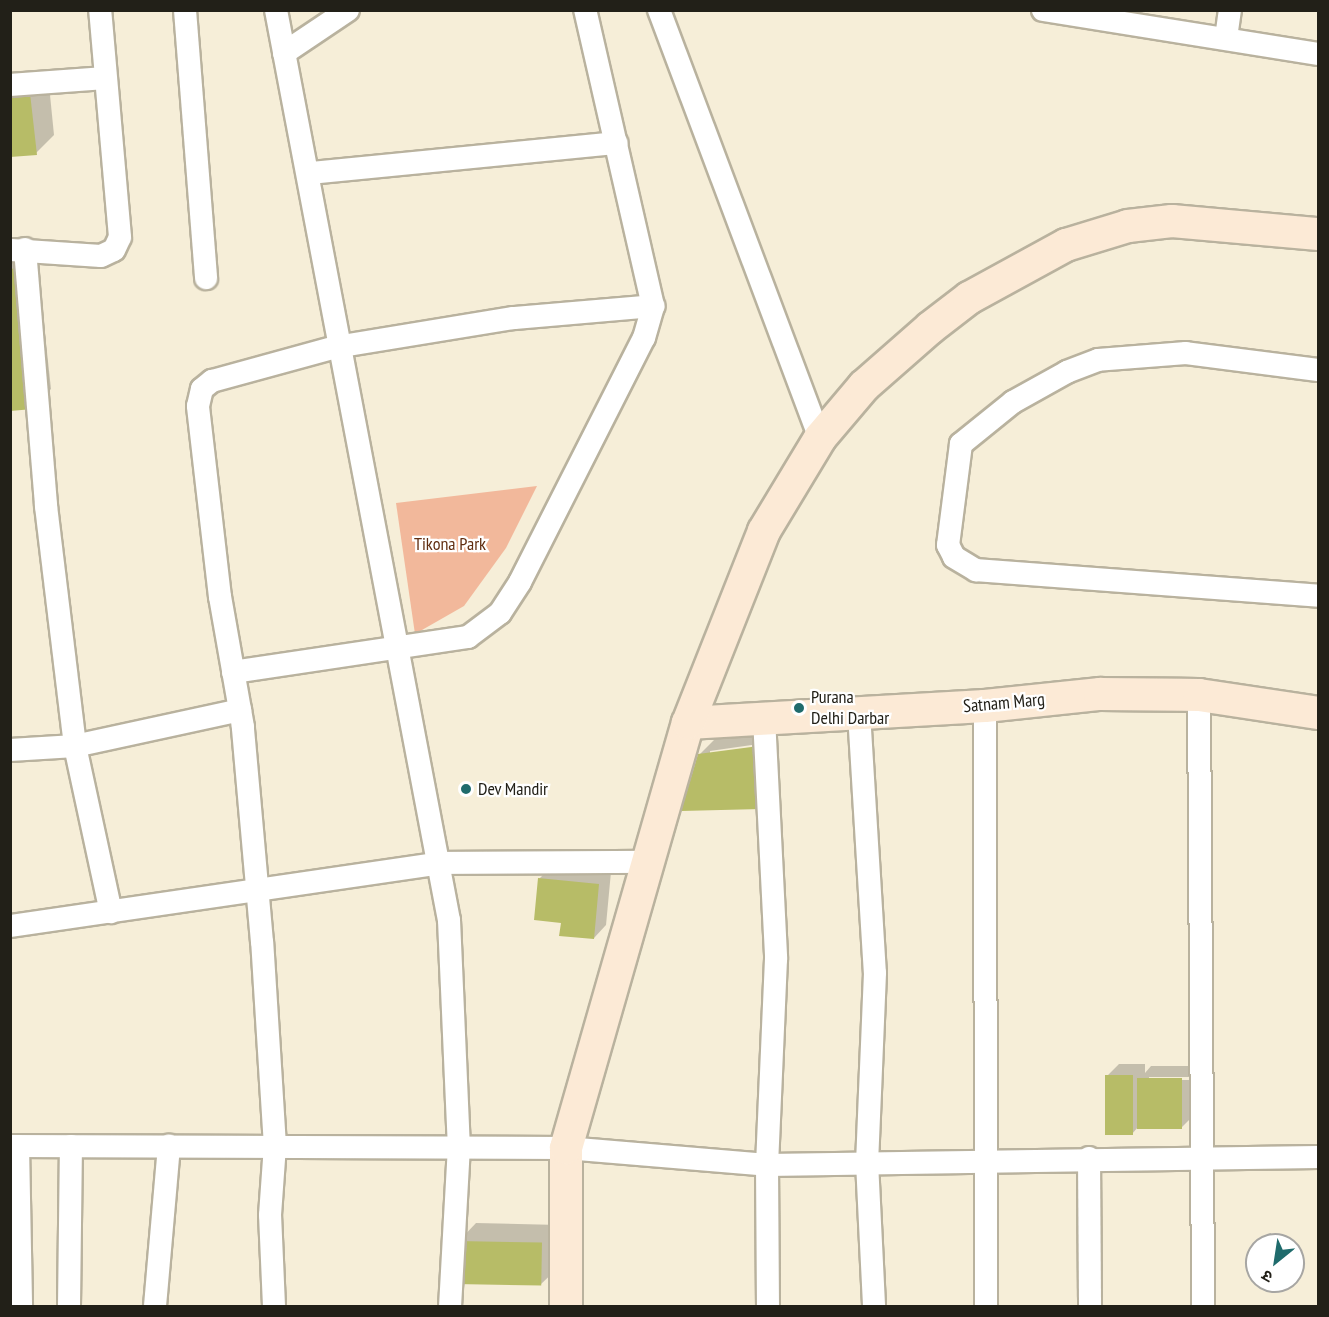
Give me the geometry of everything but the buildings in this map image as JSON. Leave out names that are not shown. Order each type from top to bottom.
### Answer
[{"type":"street","points":[[100,10],[120,210],[114,250],[101,256],[18,250],[75,746],[111,912]]},
{"type":"street","points":[[185,10],[206,278]]},
{"type":"street","points":[[276,10],[310,173],[336,346],[398,648],[426,816],[440,862],[449,920],[459,1146],[450,1306]]},
{"type":"street","points":[[284,53],[348,10]]},
{"type":"street","points":[[233,672],[468,637],[500,613],[644,338],[653,306],[585,10]]},
{"type":"street","points":[[659,10],[820,438]]},
{"type":"street","points":[[1226,38],[1230,10]]},
{"type":"street","points":[[1051,11],[1318,54]]},
{"type":"street","points":[[10,85],[105,78]]},
{"type":"street","points":[[310,173],[617,143]]},
{"type":"street","points":[[567,1306],[566,1148],[688,723],[764,531],[820,438],[864,386],[938,322],[1025,265],[1066,245],[1128,226],[1172,221],[1318,234]]},
{"type":"street","points":[[274,1306],[270,1215],[275,1146],[258,888],[240,710],[199,417],[202,389],[212,381],[336,346],[514,318],[653,306]]},
{"type":"street","points":[[1318,370],[1186,353],[1098,360],[1067,372],[1013,402],[962,444],[948,545],[954,558],[976,570],[1318,596]]},
{"type":"street","name":"Satnam Marg","points":[[688,723],[985,706],[1100,694],[1199,695],[1318,713]]},
{"type":"street","points":[[1199,695],[1200,1156],[1203,1306]]},
{"type":"street","points":[[985,706],[986,1306]]},
{"type":"street","points":[[10,750],[75,746],[240,710]]},
{"type":"street","points":[[859,713],[875,973],[867,1162],[874,1306]]},
{"type":"street","points":[[764,718],[776,959],[767,1166],[768,1306]]},
{"type":"street","points":[[10,926],[440,862],[648,862]]},
{"type":"street","points":[[21,1306],[14,1146],[566,1148],[767,1166],[1200,1156],[1318,1157]]},
{"type":"street","points":[[69,1306],[71,1146]]},
{"type":"street","points":[[155,1306],[169,1146]]},
{"type":"street","points":[[1089,1158],[1090,1306]]},
{"type":"green space","name":"Tikona Park","points":[[537,486],[506,548],[464,606],[415,634],[396,503]]},
{"type":"place","name":"Purana Delhi Darbar","points":[[799,708]]},
{"type":"place","name":"Dev Mandir","points":[[466,789]]}]
